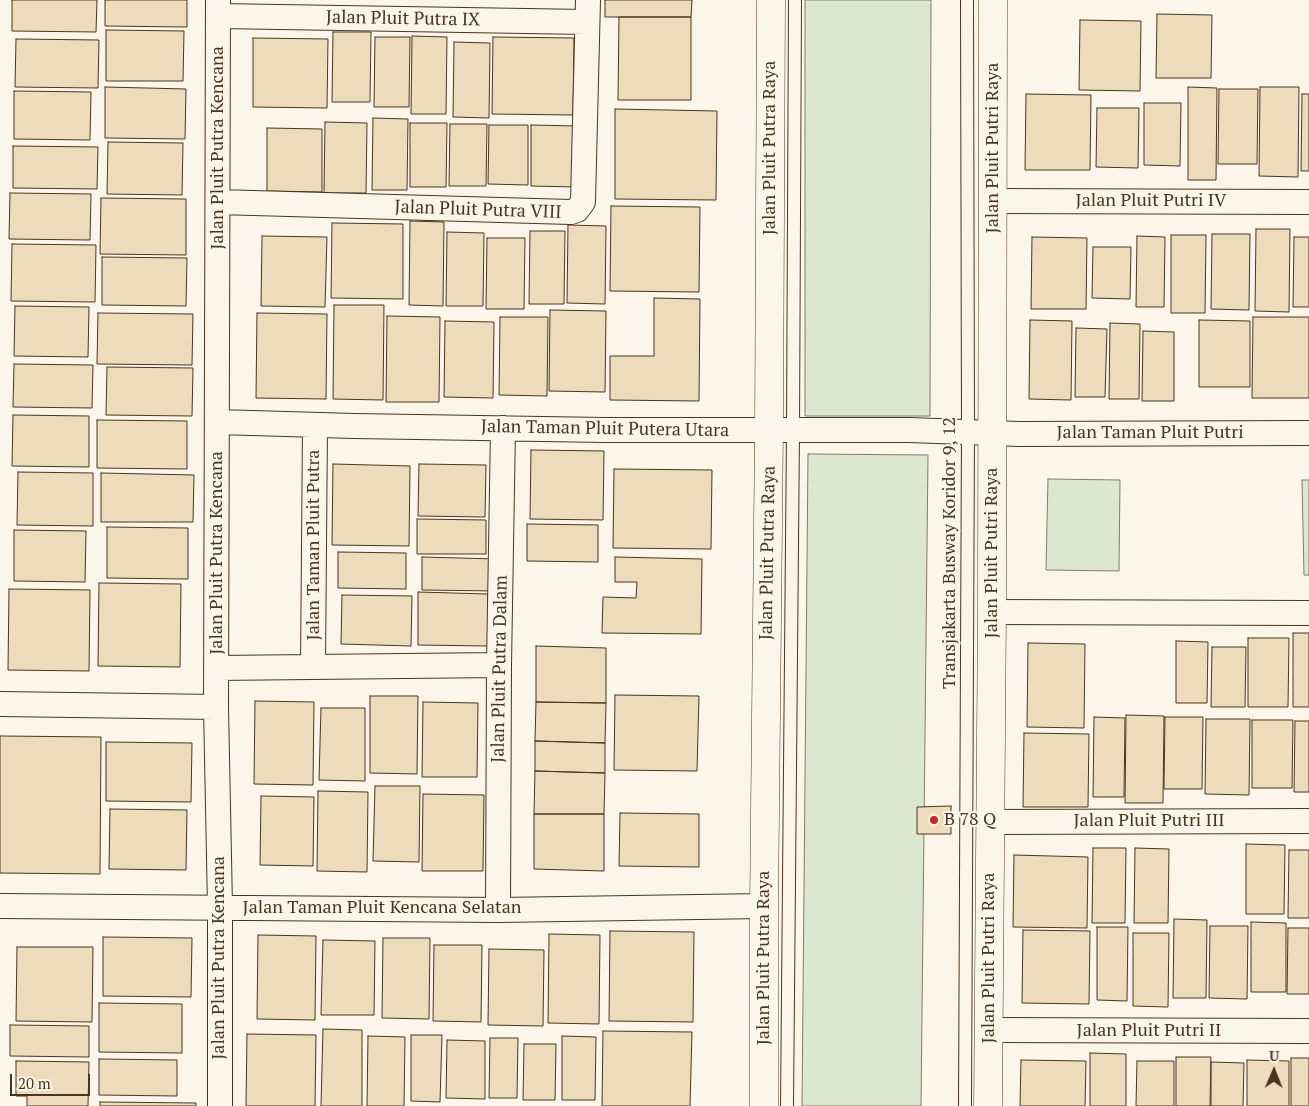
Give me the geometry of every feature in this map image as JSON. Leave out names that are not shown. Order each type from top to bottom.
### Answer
[{"type":"street","name":"Jalan Pluit Putra Raya","points":[[764,1106],[764,906],[781,430],[771,0]]},
{"type":"street","name":"Jalan Pluit Putri Raya","points":[[988,1106],[992,612],[980,432],[993,201],[993,0]]},
{"type":"street","name":"Jalan Pluit Putra IX","points":[[218,8],[588,11]]},
{"type":"street","name":"Jalan Pluit Putra Kencana","points":[[218,8],[216,707],[220,908],[220,1106]]},
{"type":"street","name":"Jalan Pluit Putra VIII","points":[[218,202],[571,212],[577,210],[583,202],[588,11]]},
{"type":"street","name":"Jalan Pluit Putri IV","points":[[993,201],[1309,202]]},
{"type":"street","name":"Jalan Taman Pluit Putera Utara","points":[[218,422],[503,428],[980,432]]},
{"type":"street","name":"Jalan Taman Pluit Putra","points":[[313,666],[315,425]]},
{"type":"street","name":"Jalan Pluit Putra Dalam","points":[[498,910],[499,665],[503,428]]},
{"type":"street","name":"Jalan Taman Pluit Putri","points":[[980,432],[1309,433]]},
{"type":"street","points":[[992,612],[1309,613]]},
{"type":"street","points":[[217,668],[499,665]]},
{"type":"street","points":[[0,704],[216,707]]},
{"type":"street","name":"Jalan Pluit Putri III","points":[[989,822],[1309,821]]},
{"type":"street","name":"Jalan Taman Pluit Kencana Selatan","points":[[0,906],[498,910],[764,906]]},
{"type":"street","name":"Jalan Pluit Putri II","points":[[989,1030],[1309,1031]]},
{"type":"lane","points":[[787,1106],[781,430],[795,0]]},
{"type":"lane","name":"Transjakarta Busway Koridor 9, 12","points":[[965,1106],[980,432],[967,0]]},
{"type":"green space","points":[[805,0],[931,0],[930,416],[805,416]]},
{"type":"green space","points":[[808,454],[928,455],[921,1106],[802,1106]]},
{"type":"green space","points":[[1048,479],[1120,480],[1119,571],[1046,570]]},
{"type":"green space","points":[[1302,480],[1309,480],[1309,575],[1304,575]]},
{"type":"building","points":[[12,0],[97,0],[96,32],[12,31]]},
{"type":"building","points":[[105,0],[187,0],[187,27],[105,26]]},
{"type":"building","points":[[605,0],[692,0],[691,17],[605,17]]},
{"type":"building","points":[[1157,14],[1212,15],[1211,78],[1156,78]]},
{"type":"building","points":[[619,17],[691,17],[691,100],[618,100]]},
{"type":"building","points":[[1080,20],[1141,21],[1140,91],[1079,90]]},
{"type":"building","points":[[106,30],[184,31],[183,81],[106,81]]},
{"type":"building","points":[[333,32],[371,32],[370,102],[332,102]]},
{"type":"building","points":[[412,36],[447,37],[446,114],[411,114]]},
{"type":"building","points":[[375,37],[410,37],[409,107],[374,107]]},
{"type":"building","points":[[493,37],[574,38],[573,115],[492,114]]},
{"type":"building","points":[[253,38],[328,39],[327,108],[253,107]]},
{"type":"building","points":[[16,39],[99,40],[98,88],[15,87]]},
{"type":"building","points":[[454,42],[490,43],[489,118],[453,117]]},
{"type":"building","points":[[105,87],[186,89],[185,139],[105,138]]},
{"type":"building","points":[[1188,87],[1217,88],[1216,180],[1188,180]]},
{"type":"building","points":[[1260,87],[1299,87],[1298,177],[1259,176]]},
{"type":"building","points":[[1219,89],[1258,89],[1257,164],[1218,164]]},
{"type":"building","points":[[14,91],[91,92],[90,140],[14,139]]},
{"type":"building","points":[[1026,94],[1091,95],[1090,170],[1025,170]]},
{"type":"building","points":[[1302,94],[1309,94],[1309,171],[1301,171]]},
{"type":"building","points":[[1144,103],[1181,103],[1180,166],[1144,165]]},
{"type":"building","points":[[1097,108],[1139,108],[1138,168],[1096,167]]},
{"type":"building","points":[[615,109],[717,111],[716,200],[615,199]]},
{"type":"building","points":[[373,118],[408,119],[407,190],[372,190]]},
{"type":"building","points":[[325,122],[367,123],[366,193],[324,193]]},
{"type":"building","points":[[410,123],[447,123],[446,187],[410,187]]},
{"type":"building","points":[[450,124],[487,124],[486,186],[449,186]]},
{"type":"building","points":[[489,125],[528,125],[528,185],[488,184]]},
{"type":"building","points":[[531,125],[577,126],[576,187],[531,186]]},
{"type":"building","points":[[267,128],[322,129],[322,192],[267,191]]},
{"type":"building","points":[[108,142],[183,143],[182,195],[107,194]]},
{"type":"building","points":[[13,146],[98,147],[97,189],[13,188]]},
{"type":"building","points":[[10,193],[91,194],[90,240],[9,239]]},
{"type":"building","points":[[101,198],[186,199],[186,255],[100,254]]},
{"type":"building","points":[[611,206],[700,207],[699,292],[610,291]]},
{"type":"building","points":[[410,221],[444,222],[443,306],[409,305]]},
{"type":"building","points":[[332,223],[403,224],[403,299],[331,298]]},
{"type":"building","points":[[568,225],[606,226],[605,304],[567,303]]},
{"type":"building","points":[[1256,229],[1290,229],[1289,312],[1255,311]]},
{"type":"building","points":[[530,231],[565,231],[564,304],[529,304]]},
{"type":"building","points":[[447,232],[484,233],[483,306],[446,306]]},
{"type":"building","points":[[1212,234],[1250,234],[1249,310],[1211,309]]},
{"type":"building","points":[[1171,235],[1206,235],[1205,313],[1171,313]]},
{"type":"building","points":[[262,236],[327,237],[325,307],[261,306]]},
{"type":"building","points":[[1137,236],[1165,237],[1164,307],[1136,307]]},
{"type":"building","points":[[1032,237],[1087,238],[1086,309],[1031,309]]},
{"type":"building","points":[[1294,237],[1309,237],[1309,307],[1293,307]]},
{"type":"building","points":[[487,238],[525,238],[524,309],[486,309]]},
{"type":"building","points":[[12,244],[96,245],[95,302],[11,301]]},
{"type":"building","points":[[1093,247],[1131,247],[1130,299],[1092,298]]},
{"type":"building","points":[[102,257],[187,258],[186,306],[102,305]]},
{"type":"building","points":[[654,298],[700,299],[699,401],[610,400],[610,356],[654,356]]},
{"type":"building","points":[[334,305],[384,305],[383,400],[333,399]]},
{"type":"building","points":[[15,306],[89,307],[88,357],[14,356]]},
{"type":"building","points":[[550,310],[606,311],[605,392],[549,391]]},
{"type":"building","points":[[98,313],[193,314],[192,365],[97,364]]},
{"type":"building","points":[[257,313],[327,314],[326,399],[256,398]]},
{"type":"building","points":[[387,316],[440,317],[439,402],[386,402]]},
{"type":"building","points":[[500,317],[548,317],[547,396],[499,395]]},
{"type":"building","points":[[1253,317],[1309,317],[1309,398],[1252,398]]},
{"type":"building","points":[[1030,320],[1072,321],[1071,400],[1029,399]]},
{"type":"building","points":[[1199,320],[1250,321],[1250,387],[1199,387]]},
{"type":"building","points":[[445,321],[494,322],[493,398],[444,397]]},
{"type":"building","points":[[1110,323],[1140,324],[1139,399],[1109,399]]},
{"type":"building","points":[[1076,328],[1107,329],[1105,397],[1075,397]]},
{"type":"building","points":[[1143,331],[1174,332],[1174,401],[1142,401]]},
{"type":"building","points":[[14,364],[93,365],[92,408],[13,407]]},
{"type":"building","points":[[107,367],[193,368],[192,416],[106,415]]},
{"type":"building","points":[[13,415],[89,416],[89,467],[12,466]]},
{"type":"building","points":[[97,420],[187,421],[187,469],[97,468]]},
{"type":"building","points":[[531,450],[604,451],[603,520],[530,519]]},
{"type":"building","points":[[333,464],[410,466],[409,546],[332,545]]},
{"type":"building","points":[[419,464],[486,465],[485,517],[418,516]]},
{"type":"building","points":[[614,469],[712,470],[711,549],[613,548]]},
{"type":"building","points":[[18,472],[93,473],[93,526],[17,525]]},
{"type":"building","points":[[101,473],[194,475],[193,522],[101,522]]},
{"type":"building","points":[[417,519],[486,520],[486,554],[417,554]]},
{"type":"building","points":[[527,524],[598,525],[598,562],[527,561]]},
{"type":"building","points":[[107,527],[188,528],[188,579],[107,578]]},
{"type":"building","points":[[14,530],[86,531],[85,582],[14,581]]},
{"type":"building","points":[[338,552],[406,553],[406,589],[338,588]]},
{"type":"building","points":[[422,557],[497,559],[496,591],[422,590]]},
{"type":"building","points":[[615,557],[702,559],[701,634],[602,633],[603,597],[636,598],[637,582],[615,582]]},
{"type":"building","points":[[99,583],[181,584],[180,667],[98,666]]},
{"type":"building","points":[[9,589],[90,590],[89,671],[8,670]]},
{"type":"building","points":[[418,592],[488,594],[488,646],[418,645]]},
{"type":"building","points":[[342,595],[412,596],[411,646],[341,644]]},
{"type":"building","points":[[1293,633],[1309,633],[1309,707],[1293,707]]},
{"type":"building","points":[[1248,638],[1289,638],[1288,707],[1248,707]]},
{"type":"building","points":[[1176,641],[1208,642],[1207,703],[1176,703]]},
{"type":"building","points":[[1028,643],[1085,644],[1084,728],[1027,727]]},
{"type":"building","points":[[536,646],[606,648],[606,703],[536,702]]},
{"type":"building","points":[[1212,647],[1246,647],[1245,707],[1211,707]]},
{"type":"building","points":[[615,695],[699,696],[697,771],[614,770]]},
{"type":"building","points":[[370,696],[418,696],[417,774],[370,773]]},
{"type":"building","points":[[255,701],[314,702],[313,785],[254,784]]},
{"type":"building","points":[[423,702],[478,703],[477,777],[422,777]]},
{"type":"building","points":[[536,702],[606,703],[605,743],[535,741]]},
{"type":"building","points":[[321,708],[365,708],[365,781],[319,780]]},
{"type":"building","points":[[1126,715],[1164,716],[1163,803],[1125,803]]},
{"type":"building","points":[[1094,717],[1125,718],[1124,797],[1093,797]]},
{"type":"building","points":[[1165,717],[1203,717],[1202,789],[1164,789]]},
{"type":"building","points":[[1206,719],[1250,719],[1249,795],[1205,794]]},
{"type":"building","points":[[1252,720],[1293,720],[1292,788],[1252,788]]},
{"type":"building","points":[[1295,721],[1309,721],[1309,792],[1294,792]]},
{"type":"building","points":[[1024,733],[1089,734],[1088,807],[1023,807]]},
{"type":"building","points":[[0,736],[101,737],[100,874],[0,873]]},
{"type":"building","points":[[535,741],[605,743],[605,773],[535,771]]},
{"type":"building","points":[[106,742],[192,743],[191,802],[106,801]]},
{"type":"building","points":[[535,771],[605,773],[604,814],[534,814]]},
{"type":"building","points":[[375,786],[420,786],[419,862],[373,861]]},
{"type":"building","points":[[318,791],[368,792],[367,872],[317,871]]},
{"type":"building","points":[[423,794],[484,795],[483,871],[422,871]]},
{"type":"building","points":[[261,796],[314,797],[313,866],[260,865]]},
{"type":"building","name":"B 78 Q","points":[[951,806],[951,834],[917,834],[917,807]]},
{"type":"building","points":[[110,809],[187,810],[186,870],[109,869]]},
{"type":"building","points":[[620,813],[699,814],[699,867],[619,866]]},
{"type":"building","points":[[534,814],[604,814],[604,871],[534,869]]},
{"type":"building","points":[[1246,844],[1285,845],[1284,914],[1246,914]]},
{"type":"building","points":[[1093,848],[1126,848],[1125,923],[1092,923]]},
{"type":"building","points":[[1135,848],[1169,849],[1168,923],[1134,923]]},
{"type":"building","points":[[1289,850],[1309,850],[1309,918],[1288,918]]},
{"type":"building","points":[[1014,855],[1088,857],[1087,928],[1013,927]]},
{"type":"building","points":[[1174,919],[1207,920],[1206,998],[1173,998]]},
{"type":"building","points":[[1251,922],[1286,923],[1286,992],[1251,992]]},
{"type":"building","points":[[1210,926],[1248,926],[1247,999],[1209,998]]},
{"type":"building","points":[[1097,927],[1128,927],[1127,1001],[1097,1000]]},
{"type":"building","points":[[1288,928],[1309,928],[1309,994],[1287,994]]},
{"type":"building","points":[[1023,930],[1090,931],[1089,1004],[1022,1003]]},
{"type":"building","points":[[610,931],[694,932],[693,1022],[609,1021]]},
{"type":"building","points":[[1133,933],[1169,933],[1168,1007],[1133,1006]]},
{"type":"building","points":[[549,934],[600,935],[599,1024],[548,1023]]},
{"type":"building","points":[[258,935],[316,936],[315,1020],[257,1019]]},
{"type":"building","points":[[103,937],[192,938],[191,997],[103,996]]},
{"type":"building","points":[[383,938],[430,938],[429,1019],[382,1018]]},
{"type":"building","points":[[323,940],[375,941],[374,1015],[321,1015]]},
{"type":"building","points":[[434,945],[482,945],[481,1022],[433,1021]]},
{"type":"building","points":[[17,947],[93,947],[92,1022],[16,1021]]},
{"type":"building","points":[[489,949],[544,950],[543,1026],[488,1025]]},
{"type":"building","points":[[99,1003],[182,1004],[182,1053],[99,1052]]},
{"type":"building","points":[[10,1025],[89,1026],[89,1057],[10,1056]]},
{"type":"building","points":[[323,1029],[362,1030],[362,1106],[321,1106]]},
{"type":"building","points":[[603,1031],[692,1032],[690,1106],[602,1106]]},
{"type":"building","points":[[247,1034],[316,1035],[315,1106],[246,1106]]},
{"type":"building","points":[[411,1035],[442,1035],[440,1102],[411,1101]]},
{"type":"building","points":[[368,1036],[405,1037],[404,1106],[367,1106]]},
{"type":"building","points":[[562,1036],[596,1037],[595,1100],[562,1100]]},
{"type":"building","points":[[490,1038],[518,1038],[517,1098],[489,1098]]},
{"type":"building","points":[[447,1040],[485,1041],[485,1099],[446,1098]]},
{"type":"building","points":[[524,1044],[556,1044],[555,1100],[523,1100]]},
{"type":"building","points":[[1090,1053],[1126,1054],[1126,1106],[1090,1106]]},
{"type":"building","points":[[1176,1057],[1211,1057],[1210,1106],[1176,1106]]},
{"type":"building","points":[[1291,1058],[1309,1058],[1309,1106],[1291,1106]]},
{"type":"building","points":[[99,1059],[177,1060],[177,1096],[99,1095]]},
{"type":"building","points":[[1021,1060],[1086,1061],[1085,1106],[1020,1106]]},
{"type":"building","points":[[1247,1060],[1289,1061],[1289,1106],[1247,1106]]},
{"type":"building","points":[[16,1061],[89,1062],[88,1106],[27,1106],[27,1096],[16,1096]]},
{"type":"building","points":[[1137,1061],[1174,1061],[1174,1106],[1136,1106]]},
{"type":"building","points":[[1211,1062],[1244,1063],[1243,1106],[1211,1106]]},
{"type":"building","points":[[100,1102],[196,1103],[196,1106],[100,1106]]},
{"type":"place","name":"B 78 Q","points":[[934,820]]}]
